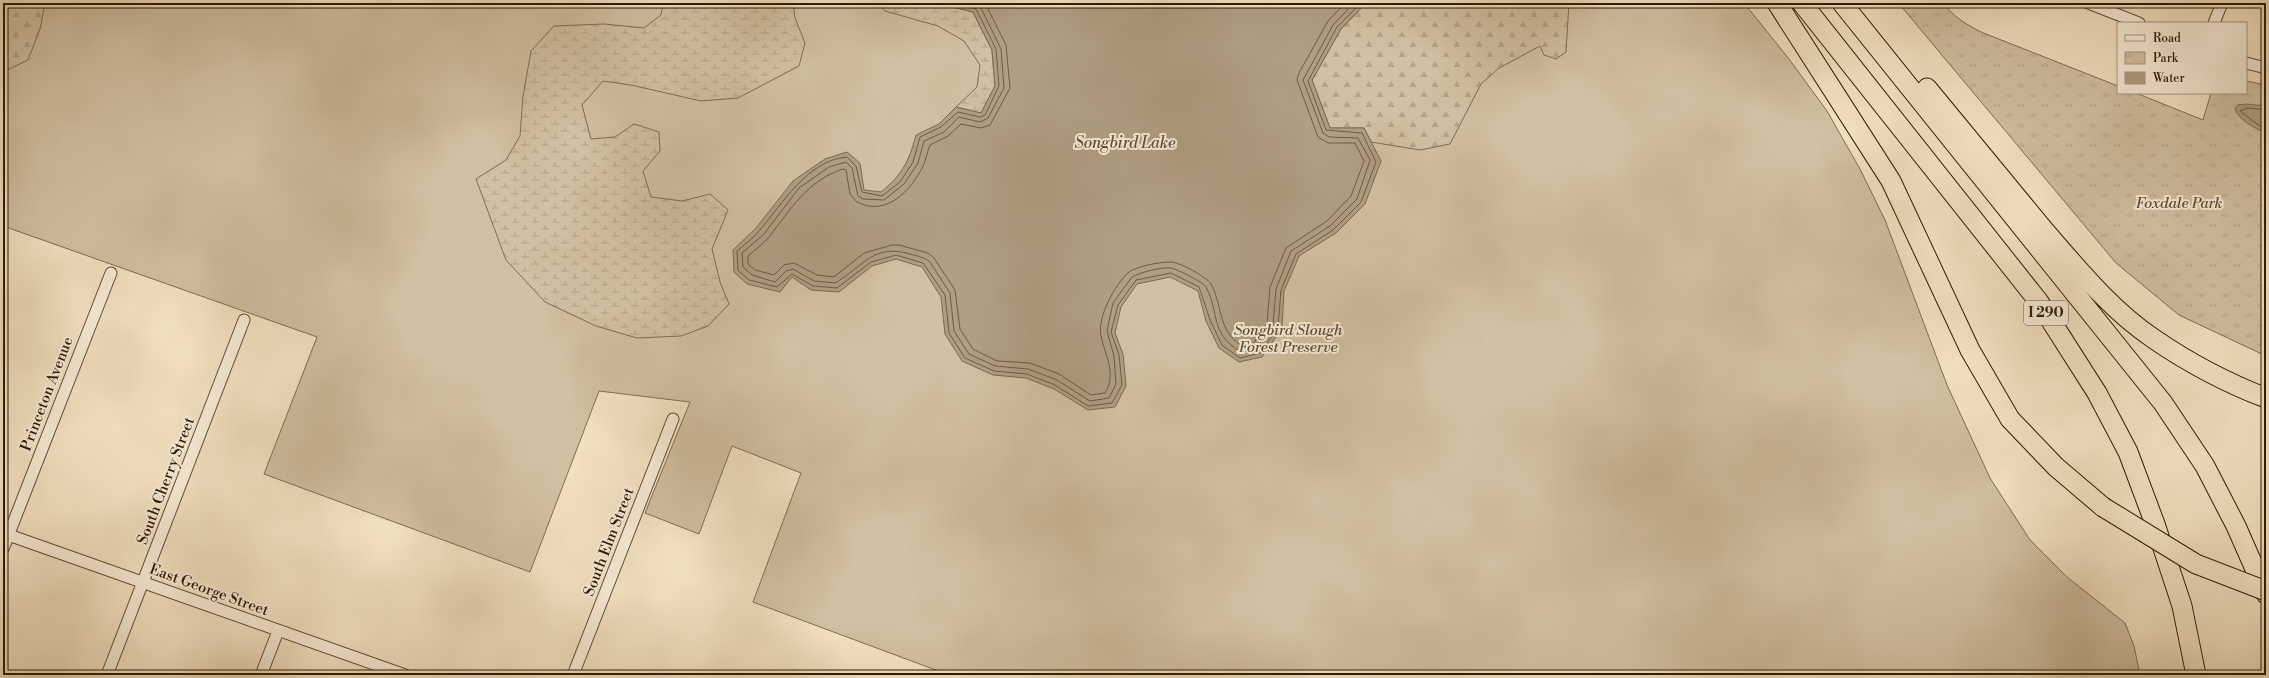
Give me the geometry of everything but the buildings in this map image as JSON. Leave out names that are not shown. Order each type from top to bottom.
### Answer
[{"type":"highway","points":[[1777,3],[1891,182],[1970,350],[2010,419],[2056,467],[2103,507],[2196,564],[2266,591]]},
{"type":"highway","name":"I 290","points":[[1802,3],[2039,302],[2097,394],[2128,452],[2155,524],[2182,606],[2196,675]]},
{"type":"highway","name":"I 290","points":[[1842,3],[2164,403],[2205,466],[2236,526],[2266,594]]},
{"type":"highway","points":[[1857,3],[2083,276],[2118,310],[2153,338],[2191,362],[2237,387],[2266,398]]},
{"type":"street","points":[[2088,3],[2136,22]]},
{"type":"street","points":[[2214,22],[2222,3]]},
{"type":"street","points":[[2247,63],[2266,68]]},
{"type":"street","name":"Princeton Avenue","points":[[3,548],[6,534],[111,273]]},
{"type":"street","name":"South Cherry Street","points":[[107,675],[244,320]]},
{"type":"street","name":"South Elm Street","points":[[573,675],[674,419]]},
{"type":"street","name":"East George Street","points":[[6,534],[405,675]]},
{"type":"street","points":[[261,675],[278,631]]},
{"type":"green space","name":"Songbird Slough Forest Preserve","points":[[3,3],[1744,3],[1789,59],[1827,111],[1860,169],[1885,220],[1947,385],[1990,478],[2030,540],[2067,577],[2125,623],[2134,646],[2140,675],[949,675],[753,602],[801,473],[732,446],[699,534],[645,513],[690,402],[599,391],[530,572],[264,474],[317,337],[3,226]]},
{"type":"green space","points":[[3,3],[45,3],[40,29],[28,60],[3,72]]},
{"type":"green space","points":[[663,3],[793,3],[795,18],[805,43],[799,66],[738,98],[701,101],[631,85],[603,81],[582,105],[591,139],[615,137],[634,124],[659,132],[660,151],[643,171],[651,197],[682,201],[710,194],[728,210],[712,249],[720,282],[729,304],[708,326],[681,336],[637,338],[596,326],[545,302],[506,260],[476,179],[506,160],[520,136],[523,96],[531,51],[554,26],[604,24],[644,28],[661,15]]},
{"type":"green space","points":[[879,3],[937,3],[973,12],[992,50],[995,86],[981,113],[956,107],[977,87],[980,65],[964,41],[938,26],[885,11]]},
{"type":"green space","points":[[1366,3],[1569,3],[1566,52],[1556,59],[1544,55],[1540,46],[1499,68],[1481,84],[1450,144],[1420,150],[1371,142],[1364,128],[1330,128],[1312,80],[1341,29]]},
{"type":"green space","name":"Foxdale Park","points":[[1902,3],[1944,3],[1956,16],[1981,32],[2117,86],[2117,94],[2138,94],[2203,120],[2211,94],[2247,94],[2247,81],[2266,85],[2266,356],[2179,315],[2116,263],[1900,5]]},
{"type":"water","name":"Songbird Lake","points":[[937,3],[1366,3],[1341,29],[1312,80],[1330,128],[1364,128],[1381,161],[1365,204],[1336,233],[1299,256],[1284,291],[1282,328],[1262,357],[1239,362],[1219,348],[1206,321],[1198,291],[1170,277],[1137,284],[1121,307],[1115,333],[1123,354],[1126,386],[1115,407],[1088,410],[1054,389],[1026,378],[993,375],[962,361],[945,334],[941,297],[922,267],[896,259],[872,266],[839,292],[811,290],[792,277],[780,292],[747,284],[734,272],[733,250],[756,228],[793,181],[825,159],[847,152],[860,163],[864,190],[881,192],[895,179],[908,160],[916,135],[939,124],[956,107],[981,113],[995,86],[992,50],[973,12]]},
{"type":"water","points":[[2246,104],[2266,106],[2266,133],[2248,124],[2237,113],[2235,109],[2238,105]]}]
